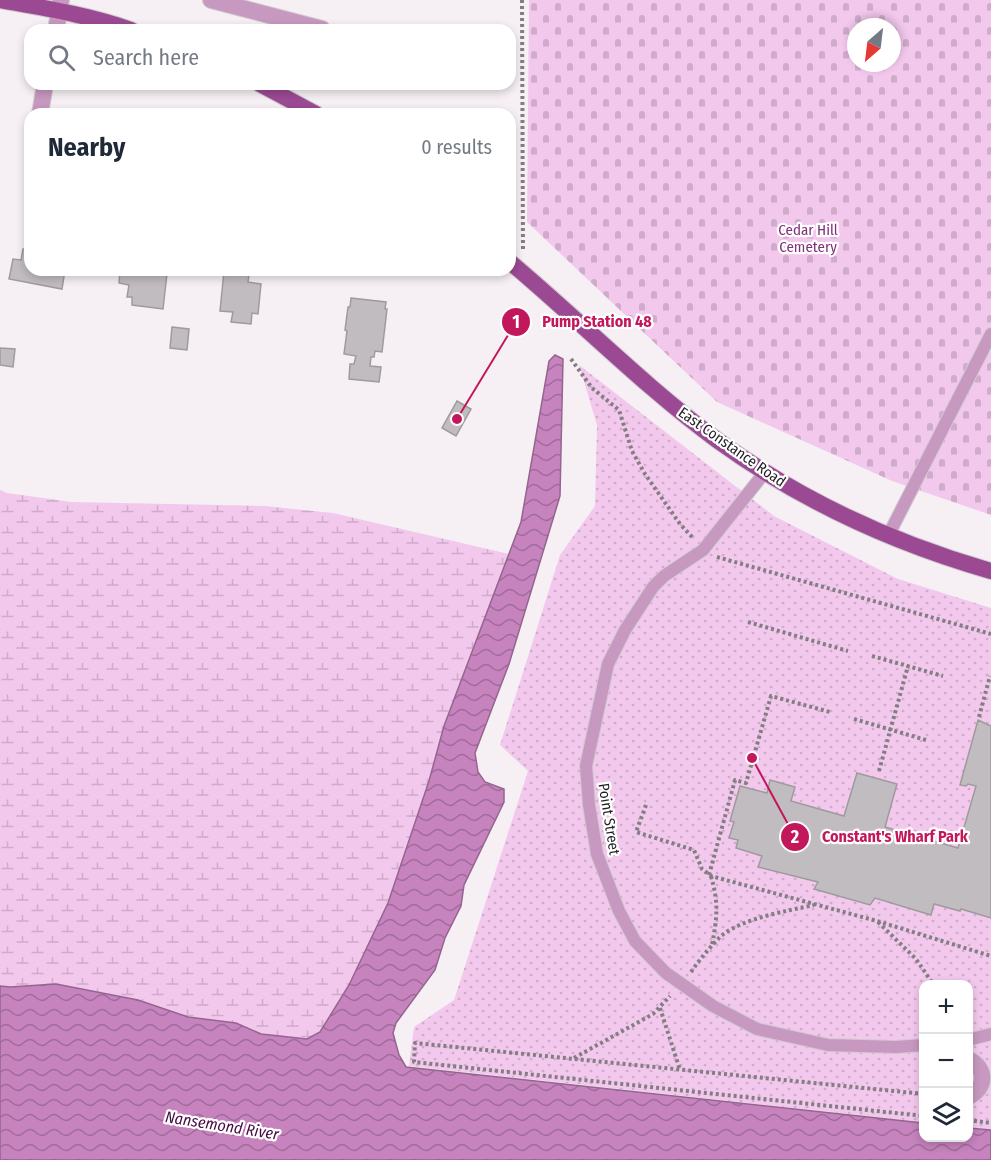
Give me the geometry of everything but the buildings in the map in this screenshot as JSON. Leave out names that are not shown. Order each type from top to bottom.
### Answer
[{"type":"main road","points":[[0,0],[60,5],[114,24]]},
{"type":"main road","points":[[271,90],[304,108]]},
{"type":"main road","name":"East Constance Road","points":[[516,267],[672,405],[765,472],[829,508],[888,536],[991,572]]},
{"type":"street","points":[[211,0],[303,24]]},
{"type":"street","points":[[57,24],[60,5]]},
{"type":"street","points":[[41,108],[44,90]]},
{"type":"street","points":[[973,1062],[978,1065],[982,1076],[979,1089],[973,1095]]},
{"type":"lane","points":[[888,536],[991,334]]},
{"type":"lane","name":"Point Street","points":[[765,472],[704,550],[664,576],[653,587],[625,630],[608,664],[586,766],[589,805],[597,854],[619,912],[635,941],[666,973],[713,1006],[757,1029],[828,1045],[919,1045]]},
{"type":"lane","points":[[973,1039],[991,1034]]},
{"type":"path","points":[[522,0],[523,273]]},
{"type":"path","points":[[571,359],[592,387],[619,410],[632,452],[645,474],[680,524],[704,550],[718,557],[991,634]]},
{"type":"path","points":[[748,622],[848,651]]},
{"type":"path","points":[[872,656],[943,676]]},
{"type":"path","points":[[879,771],[908,666]]},
{"type":"path","points":[[979,717],[990,676]]},
{"type":"path","points":[[712,946],[718,917],[716,892],[710,876],[735,780],[746,783],[771,696],[830,712]]},
{"type":"path","points":[[854,719],[926,740]]},
{"type":"path","points":[[646,805],[636,832],[694,850],[702,869],[710,876],[877,921],[991,956]]},
{"type":"path","points":[[877,921],[916,959],[930,980]]},
{"type":"path","points":[[660,1007],[680,1070]]},
{"type":"path","points":[[919,1094],[415,1043],[414,1062],[919,1115]]},
{"type":"path","points":[[973,1121],[991,1123]]},
{"type":"green space","name":"Cedar Hill Cemetery","points":[[529,0],[991,0],[991,515],[892,481],[717,402],[527,222]]},
{"type":"green space","points":[[579,365],[774,516],[898,579],[991,608],[991,1130],[973,1128],[973,980],[919,980],[919,1122],[409,1066],[414,1027],[454,1000],[528,771],[500,745],[560,555],[595,506],[597,425]]},
{"type":"green space","points":[[0,490],[7,493],[72,502],[265,506],[333,513],[509,554],[444,726],[429,781],[388,903],[349,985],[320,1032],[307,1039],[261,1034],[236,1023],[188,1017],[138,1000],[56,984],[0,986]]},
{"type":"water","name":"Nansemond River","points":[[555,355],[563,359],[560,496],[509,664],[475,753],[478,772],[485,782],[504,789],[504,802],[464,885],[461,906],[445,938],[435,970],[396,1023],[393,1033],[399,1055],[406,1067],[919,1123],[919,1142],[973,1142],[973,1128],[991,1130],[991,1160],[0,1160],[0,986],[56,984],[138,1000],[188,1017],[236,1023],[261,1034],[307,1039],[320,1032],[349,985],[388,903],[429,781],[444,726],[521,522],[549,361]]},
{"type":"place","name":"Pump Station 48","points":[[457,419]]},
{"type":"place","name":"Constant's Wharf Park","points":[[752,758]]}]
